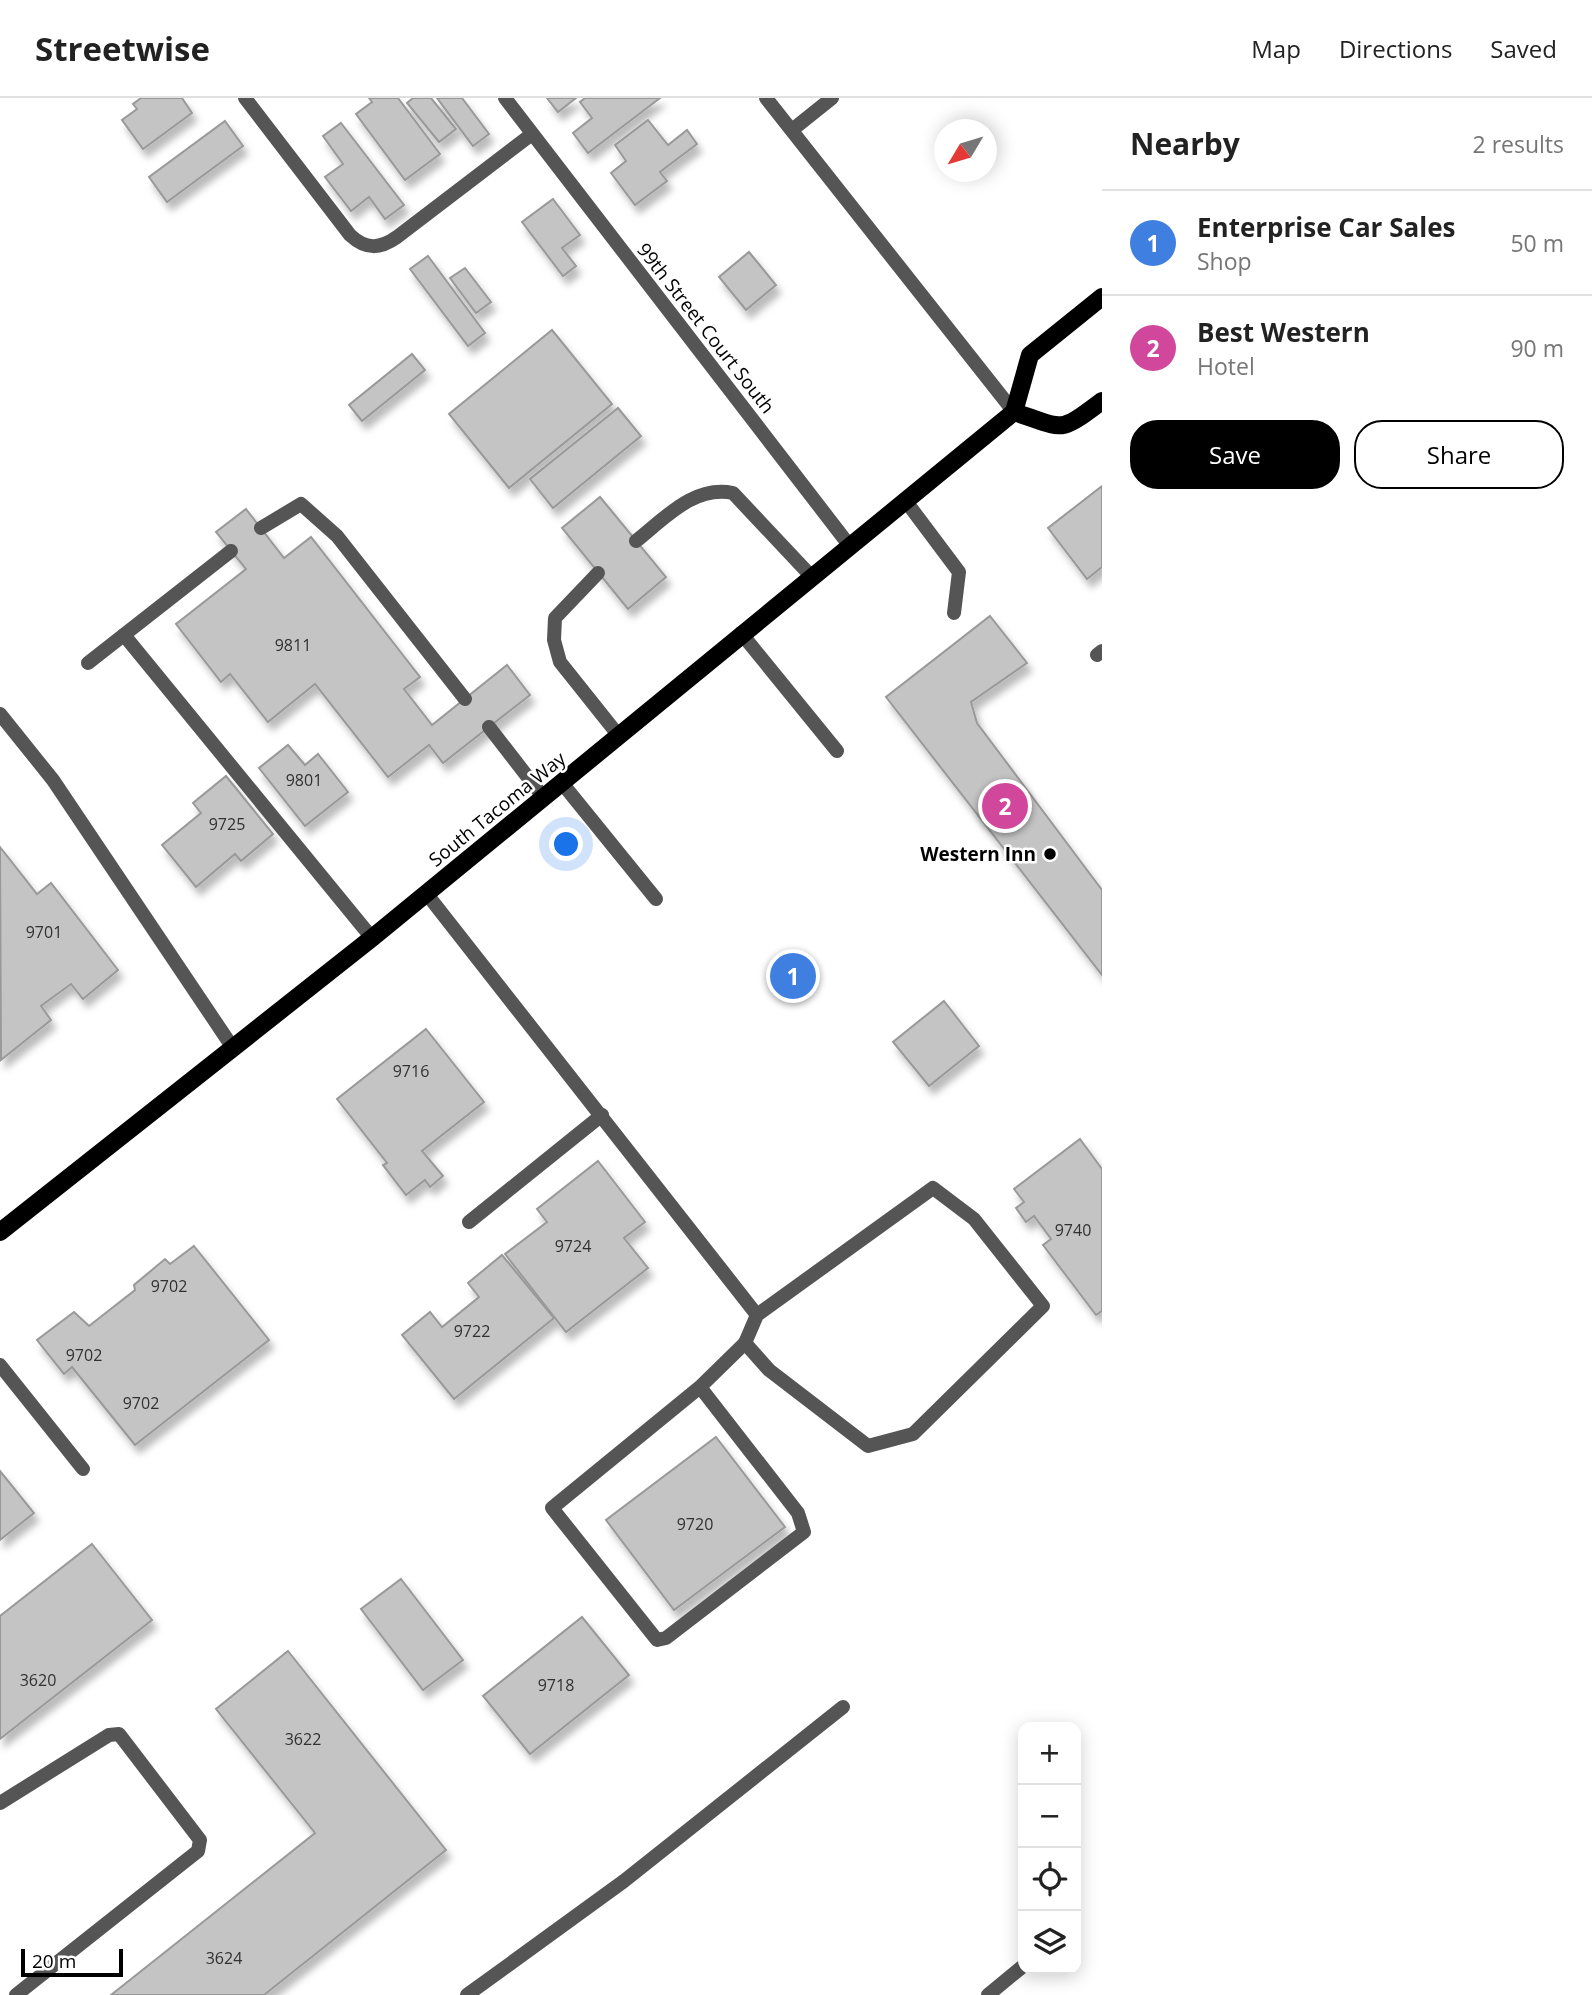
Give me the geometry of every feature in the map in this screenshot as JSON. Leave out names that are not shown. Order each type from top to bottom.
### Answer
[{"type":"main road","points":[[1102,297],[1030,355],[1014,412],[1059,427],[1070,425],[1102,401]]},
{"type":"main road","name":"South Tacoma Way","points":[[0,1232],[372,938],[1014,412]]},
{"type":"lane","points":[[245,98],[350,235],[364,246],[374,247],[397,237],[533,134]]},
{"type":"lane","name":"99th Street Court South","points":[[505,98],[849,545]]},
{"type":"lane","points":[[766,98],[1014,412]]},
{"type":"lane","points":[[792,130],[831,98]]},
{"type":"lane","points":[[636,541],[691,498],[716,490],[733,493],[811,576]]},
{"type":"lane","points":[[905,500],[960,572],[954,613]]},
{"type":"lane","points":[[261,528],[301,504],[337,536],[465,699]]},
{"type":"lane","points":[[88,663],[232,551]]},
{"type":"lane","points":[[598,573],[555,618],[554,640],[560,662],[619,736]]},
{"type":"lane","points":[[741,633],[836,751]]},
{"type":"lane","points":[[124,635],[372,938]]},
{"type":"lane","points":[[0,714],[53,780],[233,1048]]},
{"type":"lane","points":[[489,727],[544,798]]},
{"type":"lane","points":[[562,783],[656,899]]},
{"type":"lane","points":[[426,893],[757,1315]]},
{"type":"lane","points":[[469,1222],[602,1115]]},
{"type":"lane","points":[[700,1387],[798,1513],[804,1532],[666,1638],[657,1640],[552,1508],[700,1387],[745,1343],[757,1315],[933,1188],[974,1219],[1043,1306],[913,1434],[868,1446],[769,1370],[745,1343]]},
{"type":"lane","points":[[0,1365],[83,1469]]},
{"type":"lane","points":[[467,1995],[624,1881],[843,1707]]},
{"type":"lane","points":[[0,1803],[109,1735],[119,1734],[200,1840],[198,1851],[16,1995]]},
{"type":"lane","points":[[988,1995],[1018,1971]]},
{"type":"building","points":[[141,98],[182,98],[192,113],[143,149],[122,120],[137,109],[133,104]]},
{"type":"building","points":[[369,98],[398,98],[440,154],[405,180],[356,114],[372,102]]},
{"type":"building","points":[[413,98],[431,98],[456,129],[439,142],[407,103]]},
{"type":"building","points":[[437,98],[462,98],[489,134],[473,146]]},
{"type":"building","points":[[547,98],[576,98],[558,112]]},
{"type":"building","points":[[585,98],[660,98],[588,153],[573,133],[592,118],[580,102]]},
{"type":"building","points":[[648,120],[668,145],[687,130],[697,144],[660,172],[667,181],[635,205],[611,173],[626,161],[615,145]]},
{"type":"building","points":[[225,121],[243,146],[167,202],[149,177]]},
{"type":"building","points":[[341,123],[404,205],[385,219],[369,197],[351,211],[325,177],[343,164],[323,136]]},
{"type":"building","points":[[553,199],[580,235],[562,248],[576,266],[563,276],[522,222]]},
{"type":"building","points":[[749,252],[776,285],[746,310],[719,277]]},
{"type":"building","points":[[428,256],[485,333],[468,346],[410,269]]},
{"type":"building","points":[[465,268],[491,302],[476,313],[450,278]]},
{"type":"building","points":[[552,330],[612,404],[509,488],[449,414]]},
{"type":"building","points":[[412,354],[425,370],[362,421],[349,405]]},
{"type":"building","points":[[618,408],[641,436],[553,508],[530,479]]},
{"type":"building","points":[[1102,486],[1102,567],[1087,579],[1048,528]]},
{"type":"building","points":[[600,497],[666,577],[628,609],[562,528]]},
{"type":"building","points":[[246,509],[284,558],[311,537],[420,677],[404,689],[432,725],[507,665],[530,695],[443,763],[429,745],[388,777],[315,684],[268,722],[230,674],[221,682],[176,624],[246,569],[216,532]]},
{"type":"building","points":[[990,616],[1027,663],[971,702],[977,723],[1102,890],[1102,975],[886,697]]},
{"type":"building","points":[[288,745],[305,765],[318,754],[348,792],[305,826],[259,768]]},
{"type":"building","points":[[226,776],[273,834],[241,861],[235,854],[196,887],[162,845],[201,813],[193,803]]},
{"type":"building","points":[[0,847],[37,894],[51,883],[118,970],[83,999],[71,984],[41,1006],[51,1020],[1,1060]]},
{"type":"building","points":[[944,1001],[979,1046],[929,1086],[893,1042]]},
{"type":"building","points":[[426,1029],[484,1102],[422,1151],[443,1176],[430,1187],[425,1180],[406,1195],[383,1165],[387,1163],[337,1099]]},
{"type":"building","points":[[1080,1139],[1102,1169],[1102,1311],[1096,1315],[1043,1245],[1051,1239],[1034,1216],[1026,1222],[1016,1208],[1024,1202],[1014,1189]]},
{"type":"building","points":[[598,1161],[645,1222],[624,1238],[648,1268],[566,1332],[505,1254],[547,1222],[537,1209]]},
{"type":"building","points":[[194,1246],[269,1340],[135,1445],[72,1367],[64,1374],[37,1340],[74,1312],[89,1326],[135,1290],[134,1285],[165,1259],[170,1264]]},
{"type":"building","points":[[502,1255],[554,1318],[454,1399],[402,1335],[430,1312],[442,1327],[479,1297],[468,1283]]},
{"type":"building","points":[[716,1437],[785,1527],[674,1610],[606,1520]]},
{"type":"building","points":[[0,1471],[34,1513],[0,1540]]},
{"type":"building","points":[[92,1544],[152,1620],[0,1739],[0,1616]]},
{"type":"building","points":[[401,1579],[463,1660],[423,1690],[361,1609]]},
{"type":"building","points":[[582,1617],[629,1675],[530,1754],[483,1696]]},
{"type":"building","points":[[288,1651],[446,1850],[264,1995],[111,1995],[315,1833],[216,1709]]},
{"type":"place","name":"Best Western","points":[[1005,806]]},
{"type":"place","name":"Western Inn","points":[[1050,854]]},
{"type":"place","name":"Enterprise Car Sales","points":[[793,976]]}]
